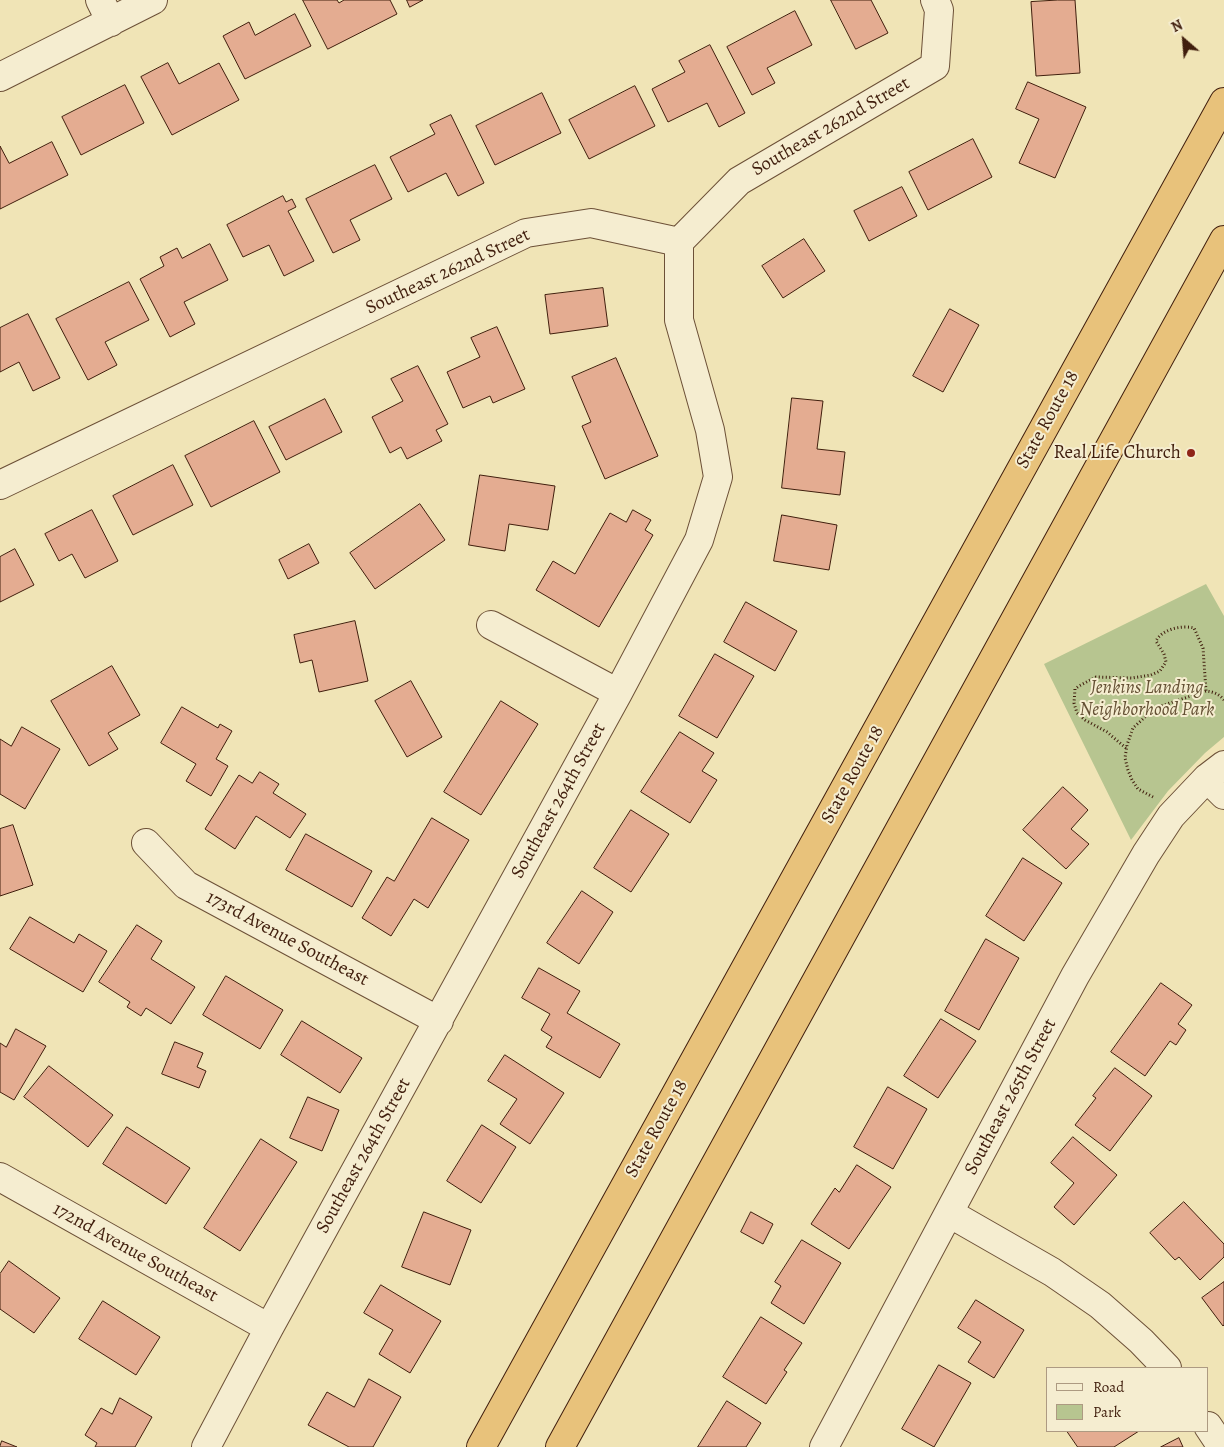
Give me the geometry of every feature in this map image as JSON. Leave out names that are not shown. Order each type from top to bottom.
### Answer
[{"type":"highway","name":"State Route 18","points":[[481,1447],[1224,102]]},
{"type":"highway","points":[[560,1447],[721,1151],[1224,240]]},
{"type":"street","points":[[0,77],[106,11],[153,0]]},
{"type":"street","name":"Southeast 262nd Street","points":[[0,485],[526,233],[590,223],[679,242],[739,181],[935,66],[939,10],[934,0]]},
{"type":"street","name":"Southeast 264th Street","points":[[206,1447],[269,1328],[618,693],[699,540],[718,477],[710,430],[679,320],[679,242]]},
{"type":"street","points":[[490,625],[618,693]]},
{"type":"street","name":"Southeast 265th Street","points":[[824,1447],[1075,976],[1146,854],[1171,816],[1218,780]]},
{"type":"street","name":"173rd Avenue Southeast","points":[[146,843],[186,885],[439,1021]]},
{"type":"street","name":"172nd Avenue Southeast","points":[[0,1177],[269,1328]]},
{"type":"street","points":[[949,1213],[1052,1272],[1100,1305],[1141,1341],[1166,1367]]},
{"type":"street","points":[[1209,1428],[1222,1447]]},
{"type":"path","points":[[1126,748],[1107,732],[1085,720],[1077,713],[1074,703],[1075,689],[1096,677],[1132,678],[1151,675],[1160,671],[1166,662],[1164,654],[1156,641],[1157,638],[1175,628],[1188,626],[1194,628],[1203,648],[1206,691]]},
{"type":"path","points":[[1178,810],[1138,789],[1132,780],[1125,758],[1126,748],[1133,728],[1155,708],[1206,691],[1220,695],[1224,700]]},
{"type":"green space","name":"Jenkins Landing Neighborhood Park","points":[[1206,584],[1224,616],[1224,737],[1205,753],[1168,791],[1131,840],[1044,664]]},
{"type":"building","points":[[303,0],[337,0],[339,3],[344,0],[390,0],[397,14],[328,49]]},
{"type":"building","points":[[407,0],[423,0],[410,7]]},
{"type":"building","points":[[831,0],[871,0],[888,33],[856,49]]},
{"type":"building","points":[[1075,0],[1080,73],[1036,76],[1031,2]]},
{"type":"building","points":[[795,11],[812,45],[767,68],[775,83],[752,95],[727,47]]},
{"type":"building","points":[[295,14],[311,46],[245,79],[223,36],[249,22],[255,35]]},
{"type":"building","points":[[710,45],[745,113],[719,127],[707,103],[668,122],[652,89],[685,72],[679,61]]},
{"type":"building","points":[[168,63],[179,84],[219,63],[239,100],[172,135],[141,77]]},
{"type":"building","points":[[1028,82],[1086,107],[1055,178],[1019,163],[1039,119],[1016,109]]},
{"type":"building","points":[[125,85],[144,123],[81,155],[62,117]]},
{"type":"building","points":[[635,86],[655,126],[589,159],[569,120]]},
{"type":"building","points":[[542,93],[561,133],[495,165],[476,126]]},
{"type":"building","points":[[451,115],[484,183],[458,196],[446,173],[408,192],[390,157],[435,134],[430,125]]},
{"type":"building","points":[[973,139],[992,177],[928,210],[909,172]]},
{"type":"building","points":[[52,142],[68,175],[0,209],[0,146],[9,163]]},
{"type":"building","points":[[375,165],[392,199],[350,220],[360,240],[333,253],[306,199]]},
{"type":"building","points":[[902,187],[917,216],[869,241],[854,211]]},
{"type":"building","points":[[283,196],[286,202],[292,199],[296,207],[288,211],[314,261],[284,276],[269,245],[243,257],[227,225]]},
{"type":"building","points":[[804,239],[825,271],[783,298],[762,266]]},
{"type":"building","points":[[210,244],[228,280],[184,302],[195,324],[170,337],[140,279],[164,266],[160,257],[177,248],[182,258]]},
{"type":"building","points":[[129,282],[149,320],[105,342],[117,365],[88,380],[56,319]]},
{"type":"building","points":[[603,288],[608,326],[550,334],[545,295]]},
{"type":"building","points":[[950,309],[979,325],[943,392],[913,376]]},
{"type":"building","points":[[28,314],[60,378],[33,391],[19,362],[0,372],[0,328]]},
{"type":"building","points":[[497,327],[525,389],[493,403],[490,396],[463,408],[447,372],[480,357],[471,338]]},
{"type":"building","points":[[616,358],[658,456],[605,479],[582,426],[591,422],[572,377]]},
{"type":"building","points":[[418,366],[448,424],[436,430],[442,441],[407,459],[401,447],[390,453],[372,417],[403,401],[391,379]]},
{"type":"building","points":[[792,398],[823,401],[817,449],[845,452],[840,495],[782,488]]},
{"type":"building","points":[[325,399],[342,432],[286,460],[269,427]]},
{"type":"building","points":[[254,421],[280,472],[211,507],[185,456]]},
{"type":"building","points":[[173,465],[193,505],[133,535],[113,496]]},
{"type":"building","points":[[480,475],[555,486],[548,530],[509,524],[505,551],[469,545]]},
{"type":"building","points":[[420,504],[445,540],[375,589],[350,553]]},
{"type":"building","points":[[92,510],[118,561],[85,578],[72,554],[59,561],[45,534]]},
{"type":"building","points":[[633,510],[651,520],[645,530],[653,535],[599,627],[536,590],[553,561],[575,574],[610,513],[626,522]]},
{"type":"building","points":[[782,515],[837,525],[829,570],[774,561]]},
{"type":"building","points":[[309,544],[319,563],[288,579],[279,560]]},
{"type":"building","points":[[15,549],[34,585],[0,602],[0,557]]},
{"type":"building","points":[[746,602],[797,631],[775,671],[724,642]]},
{"type":"building","points":[[355,621],[368,681],[319,692],[312,660],[300,663],[294,635]]},
{"type":"building","points":[[715,654],[754,676],[717,738],[679,716]]},
{"type":"building","points":[[112,666],[140,715],[108,733],[118,749],[89,766],[51,701]]},
{"type":"building","points":[[411,681],[442,737],[407,757],[375,701]]},
{"type":"building","points":[[501,701],[538,724],[481,815],[444,792]]},
{"type":"building","points":[[182,707],[218,728],[220,724],[232,731],[216,759],[228,766],[211,796],[186,781],[196,764],[161,743]]},
{"type":"building","points":[[22,727],[60,749],[25,809],[0,794],[0,739],[11,746]]},
{"type":"building","points":[[680,732],[714,753],[702,771],[717,780],[690,823],[641,792]]},
{"type":"building","points":[[260,772],[279,784],[273,793],[306,814],[290,838],[256,816],[235,849],[205,829],[239,775],[252,783]]},
{"type":"building","points":[[1063,787],[1088,810],[1071,829],[1089,844],[1066,869],[1023,830]]},
{"type":"building","points":[[631,810],[669,834],[631,892],[594,868]]},
{"type":"building","points":[[432,818],[469,840],[428,908],[414,899],[391,936],[362,918],[387,877],[394,881]]},
{"type":"building","points":[[13,825],[33,885],[0,896],[0,829]]},
{"type":"building","points":[[306,834],[372,871],[352,907],[286,870]]},
{"type":"building","points":[[1023,858],[1062,883],[1024,941],[986,916]]},
{"type":"building","points":[[582,891],[613,912],[579,964],[547,943]]},
{"type":"building","points":[[30,917],[74,943],[79,934],[107,951],[83,992],[10,949]]},
{"type":"building","points":[[137,925],[162,941],[151,959],[195,987],[171,1024],[146,1008],[141,1016],[127,1007],[130,1002],[99,982]]},
{"type":"building","points":[[986,939],[1019,958],[979,1030],[945,1011]]},
{"type":"building","points":[[539,968],[580,991],[567,1013],[620,1044],[600,1078],[546,1047],[552,1037],[541,1030],[550,1014],[522,998]]},
{"type":"building","points":[[226,976],[283,1010],[260,1049],[203,1015]]},
{"type":"building","points":[[1161,983],[1192,1005],[1178,1024],[1186,1030],[1176,1045],[1170,1041],[1145,1076],[1111,1052]]},
{"type":"building","points":[[941,1019],[976,1041],[938,1098],[904,1076]]},
{"type":"building","points":[[302,1021],[362,1058],[340,1093],[281,1055]]},
{"type":"building","points":[[16,1029],[46,1046],[14,1100],[0,1092],[0,1043],[6,1047]]},
{"type":"building","points":[[175,1042],[203,1053],[197,1067],[206,1071],[199,1088],[162,1074]]},
{"type":"building","points":[[505,1055],[564,1093],[530,1144],[500,1124],[517,1099],[488,1081]]},
{"type":"building","points":[[49,1066],[113,1115],[88,1147],[24,1097]]},
{"type":"building","points":[[1115,1068],[1152,1096],[1110,1151],[1075,1125],[1096,1098],[1093,1096]]},
{"type":"building","points":[[888,1087],[927,1109],[893,1169],[854,1147]]},
{"type":"building","points":[[308,1097],[339,1110],[322,1151],[290,1138]]},
{"type":"building","points":[[482,1125],[516,1147],[481,1203],[447,1181]]},
{"type":"building","points":[[127,1127],[190,1168],[166,1204],[103,1164]]},
{"type":"building","points":[[1073,1137],[1117,1175],[1074,1225],[1054,1207],[1074,1183],[1051,1163]]},
{"type":"building","points":[[261,1139],[297,1162],[240,1251],[204,1228]]},
{"type":"building","points":[[857,1165],[891,1187],[849,1249],[811,1224],[835,1188],[839,1192]]},
{"type":"building","points":[[1184,1202],[1224,1244],[1224,1257],[1200,1280],[1179,1257],[1175,1260],[1150,1233]]},
{"type":"building","points":[[424,1212],[471,1230],[450,1285],[402,1267]]},
{"type":"building","points":[[751,1212],[773,1224],[763,1244],[741,1232]]},
{"type":"building","points":[[802,1240],[841,1263],[804,1324],[771,1303],[781,1286],[775,1282]]},
{"type":"building","points":[[9,1261],[60,1298],[34,1333],[0,1309],[0,1274]]},
{"type":"building","points":[[1224,1282],[1224,1325],[1223,1326],[1202,1298]]},
{"type":"building","points":[[381,1285],[441,1321],[410,1373],[379,1354],[393,1330],[364,1313]]},
{"type":"building","points":[[976,1300],[1024,1330],[994,1378],[968,1362],[981,1342],[958,1328]]},
{"type":"building","points":[[103,1301],[160,1337],[136,1375],[79,1339]]},
{"type":"building","points":[[761,1317],[802,1343],[784,1370],[787,1372],[766,1404],[723,1377]]},
{"type":"building","points":[[939,1365],[971,1383],[934,1447],[902,1429]]},
{"type":"building","points":[[369,1379],[401,1397],[373,1447],[349,1447],[308,1425],[327,1392],[354,1407]]},
{"type":"building","points":[[120,1398],[152,1417],[135,1447],[95,1447],[97,1443],[85,1435],[101,1408],[112,1414]]},
{"type":"building","points":[[727,1401],[761,1423],[746,1447],[698,1447]]},
{"type":"building","points":[[1068,1432],[1137,1432],[1114,1447],[1078,1447]]},
{"type":"building","points":[[1179,1438],[1183,1447],[1161,1447]]},
{"type":"building","points":[[2,1441],[17,1447],[0,1447]]},
{"type":"place","name":"Real Life Church","points":[[1191,453]]}]
